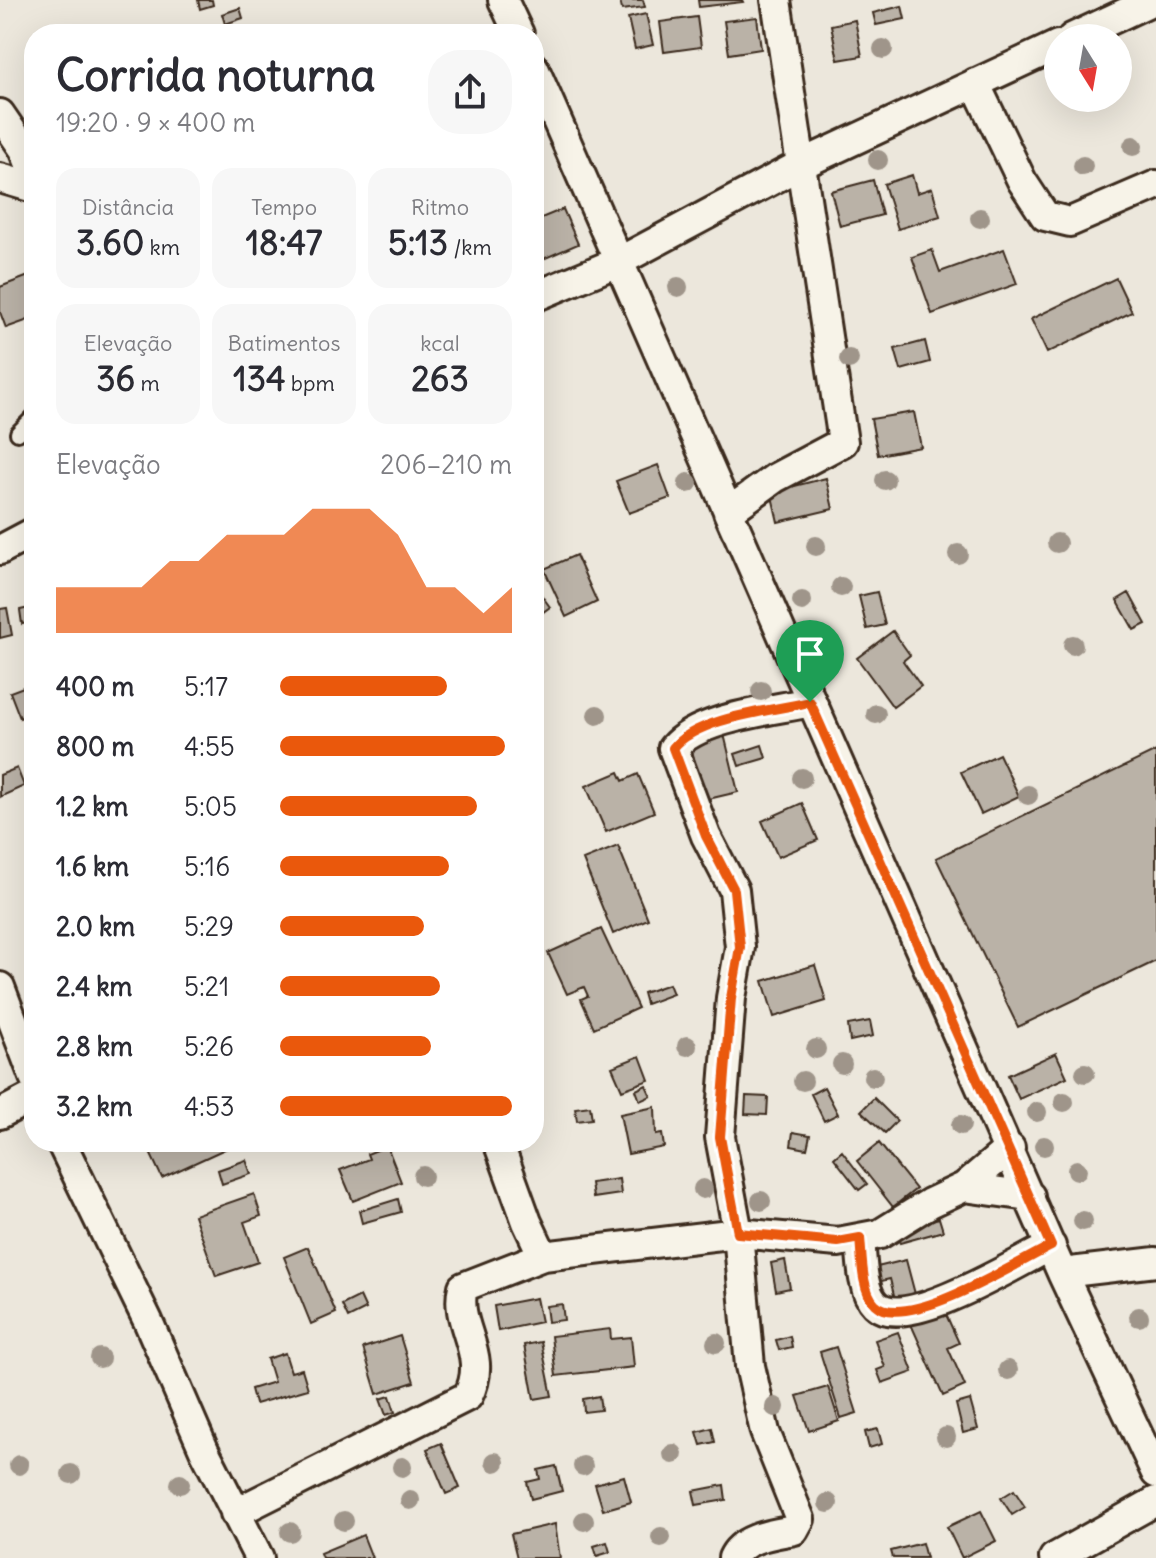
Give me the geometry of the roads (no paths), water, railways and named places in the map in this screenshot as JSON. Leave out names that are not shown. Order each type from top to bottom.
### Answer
[{"type":"street","points":[[503,0],[514,24]]},
{"type":"street","points":[[740,538],[728,512],[775,478],[843,442],[813,235],[798,166],[776,0]]},
{"type":"street","points":[[1102,24],[1153,0]]},
{"type":"street","points":[[544,293],[620,261],[798,166],[1044,51]]},
{"type":"street","points":[[975,83],[1022,181],[1045,216],[1070,222],[1156,185]]},
{"type":"street","points":[[544,105],[620,261],[1062,1273],[1156,1473]]},
{"type":"street","points":[[0,114],[24,149]]},
{"type":"street","points":[[0,178],[24,185]]},
{"type":"street","points":[[0,550],[24,537]]},
{"type":"street","points":[[733,1558],[737,1548],[760,1537],[794,1530],[800,1519],[765,1432],[750,1366],[738,1233],[720,1137],[731,998],[740,947],[734,890],[706,836],[673,748],[684,735],[706,726],[810,702]]},
{"type":"street","points":[[0,987],[24,1043]]},
{"type":"street","points":[[0,1114],[24,1101]]},
{"type":"street","points":[[235,1513],[468,1396],[476,1381],[477,1359],[460,1299],[463,1287],[543,1256],[738,1233],[838,1242],[880,1234],[930,1203],[964,1187],[1010,1148]]},
{"type":"street","points":[[66,1152],[259,1558]]},
{"type":"street","points":[[502,1152],[543,1256]]},
{"type":"street","points":[[964,1187],[1030,1196]]},
{"type":"street","points":[[860,1238],[866,1284],[874,1303],[892,1312],[909,1312],[934,1303],[1051,1246]]},
{"type":"street","points":[[1062,1273],[1156,1262]]},
{"type":"street","points":[[1054,1558],[1156,1501]]},
{"type":"lane","points":[[18,433],[24,427]]}]
